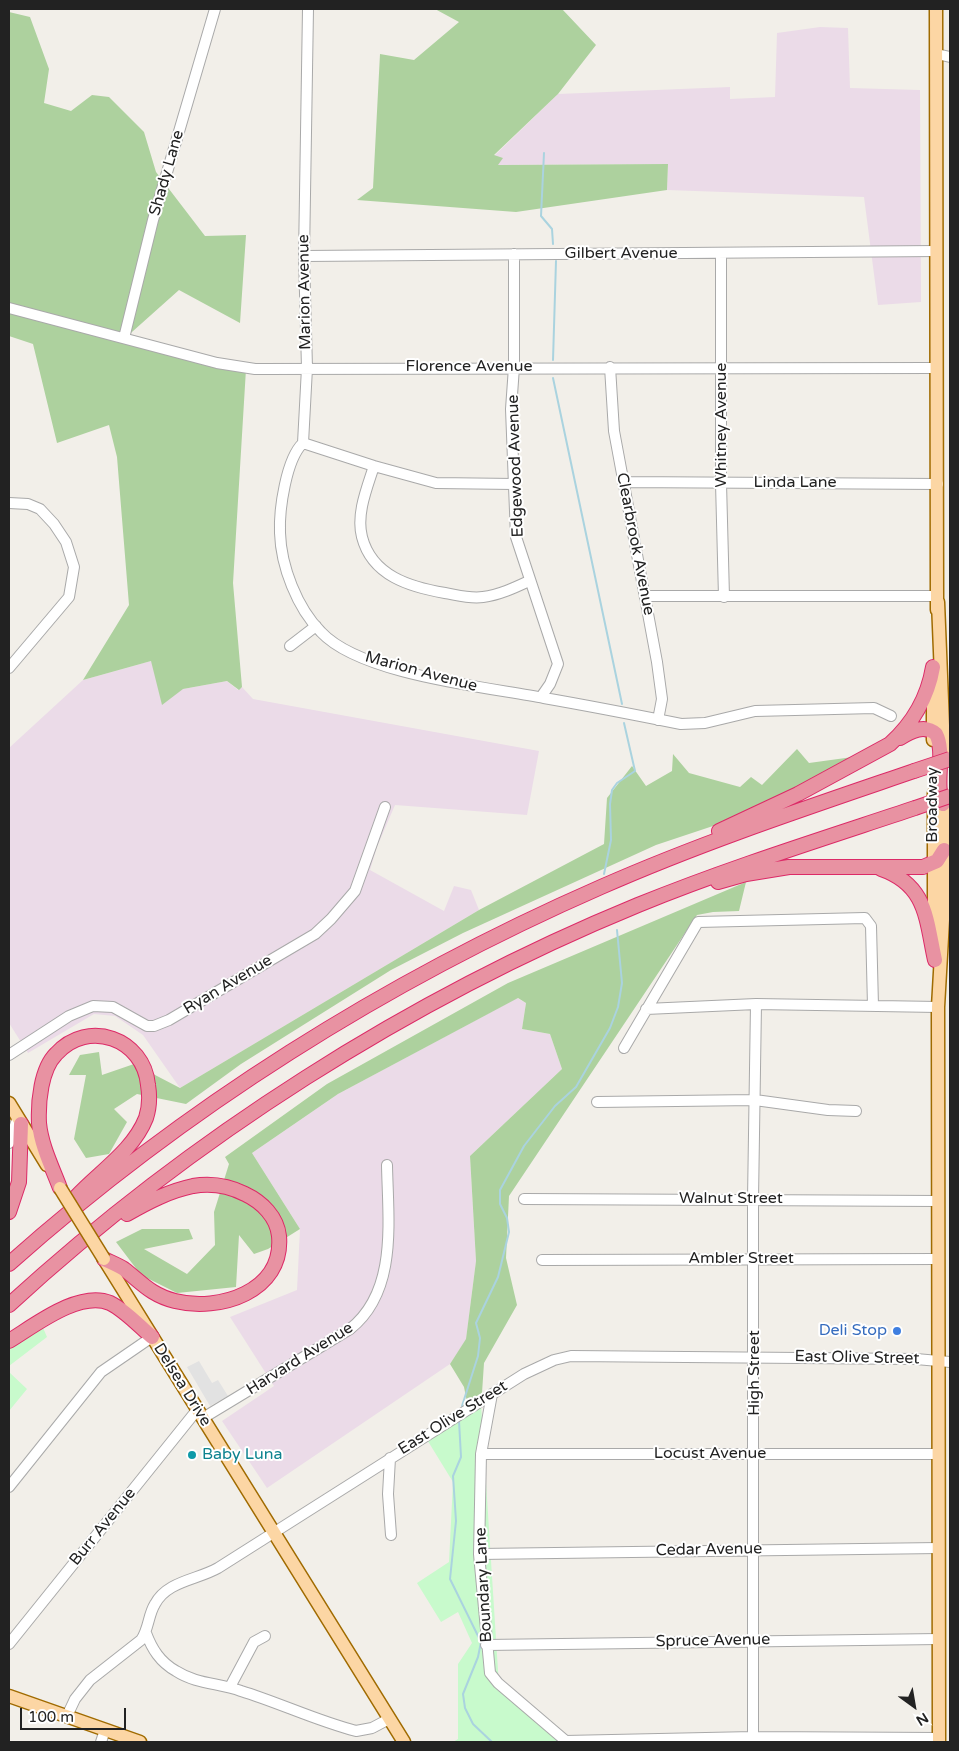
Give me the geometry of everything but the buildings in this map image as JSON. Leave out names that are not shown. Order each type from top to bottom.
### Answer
[{"type":"highway","points":[[890,744],[902,733],[917,711],[929,684],[933,668]]},
{"type":"highway","points":[[9,1264],[55,1224],[188,1121],[332,1026],[465,952],[798,794],[911,731],[924,729],[933,731],[938,737],[940,796],[947,800]]},
{"type":"highway","points":[[603,886],[733,834],[950,759]]},
{"type":"highway","points":[[9,1306],[94,1232],[210,1144],[282,1094],[372,1039],[497,970],[636,906],[792,847],[915,808],[947,800]]},
{"type":"highway","points":[[636,906],[769,870],[798,867],[924,867],[933,865],[944,850]]},
{"type":"highway","points":[[871,866],[897,876],[915,891],[924,909],[935,960]]},
{"type":"highway","points":[[55,1224],[76,1196],[116,1159],[136,1136],[150,1102],[148,1074],[138,1056],[130,1047],[105,1035],[90,1036],[63,1047],[54,1055],[44,1079],[40,1099],[39,1123],[45,1148],[60,1188]]},
{"type":"highway","points":[[9,1212],[20,1182],[20,1120]]},
{"type":"highway","points":[[94,1232],[159,1197],[188,1188],[209,1185],[233,1189],[256,1200],[272,1216],[279,1233],[277,1260],[266,1279],[242,1295],[216,1303],[194,1305],[165,1298],[142,1286],[124,1269],[104,1259]]},
{"type":"highway","points":[[9,1341],[68,1306],[89,1300],[111,1304],[152,1337]]},
{"type":"main road","name":"Broadway","points":[[936,9],[938,599],[947,800],[944,850],[945,885],[938,1007]]},
{"type":"main road","name":"Broadway","points":[[938,599],[933,668],[933,865],[938,1007],[939,1258],[944,1361],[939,1454],[939,1740]]},
{"type":"main road","name":"Delsea Drive","points":[[9,1103],[272,1532],[404,1742]]},
{"type":"main road","points":[[10,1700],[67,1716],[103,1736],[140,1742]]},
{"type":"street","name":"Shady Lane","points":[[124,338],[153,220],[215,9]]},
{"type":"street","name":"Marion Avenue","points":[[308,9],[304,256],[307,368],[303,443],[297,448],[284,491],[280,518],[280,544],[292,588],[316,626],[328,638],[351,653],[385,665],[455,683],[541,697],[681,724],[697,724],[755,711],[874,708],[891,716]]},
{"type":"street","points":[[937,54],[950,57]]},
{"type":"street","name":"Gilbert Avenue","points":[[304,256],[937,251]]},
{"type":"street","name":"Whitney Avenue","points":[[721,253],[721,482],[724,597]]},
{"type":"street","name":"Edgewood Avenue","points":[[514,254],[514,367],[511,409],[516,537],[558,664],[550,684],[541,697]]},
{"type":"street","name":"Florence Avenue","points":[[9,308],[236,367],[255,369],[514,367],[937,368]]},
{"type":"street","name":"Clearbrook Avenue","points":[[610,367],[614,431],[622,482],[646,596],[662,700],[658,720]]},
{"type":"street","points":[[303,443],[374,466],[436,483],[514,484]]},
{"type":"street","points":[[374,466],[362,510],[361,528],[369,553],[386,574],[393,579],[428,590],[472,598],[498,594],[529,581]]},
{"type":"street","name":"Linda Lane","points":[[622,482],[938,484]]},
{"type":"street","points":[[9,504],[28,504],[40,509],[54,524],[66,542],[74,567],[69,597],[9,668]]},
{"type":"street","points":[[646,596],[938,599]]},
{"type":"street","points":[[290,646],[316,626]]},
{"type":"street","name":"Ryan Avenue","points":[[9,1055],[69,1016],[93,1006],[114,1007],[147,1026],[154,1026],[169,1020],[315,934],[355,891],[385,807]]},
{"type":"street","points":[[624,1048],[698,922],[865,918],[872,930],[873,1006]]},
{"type":"street","points":[[646,1009],[756,1004],[938,1007]]},
{"type":"street","name":"High Street","points":[[753,1740],[755,1454],[753,1199],[756,1004]]},
{"type":"street","points":[[597,1102],[755,1100],[828,1110],[856,1111]]},
{"type":"street","points":[[9,1143],[20,1120]]},
{"type":"street","name":"Harvard Avenue","points":[[200,1414],[350,1329],[362,1320],[374,1303],[385,1270],[387,1165]]},
{"type":"street","name":"Walnut Street","points":[[524,1199],[939,1201]]},
{"type":"street","name":"Ambler Street","points":[[542,1260],[939,1258]]},
{"type":"street","points":[[9,1487],[101,1372],[152,1337]]},
{"type":"street","name":"East Olive Street","points":[[67,1716],[75,1699],[90,1680],[115,1659],[136,1646],[146,1633],[152,1611],[165,1590],[218,1568],[492,1394],[540,1366],[562,1357],[754,1357],[944,1361]]},
{"type":"street","name":"Boundary Lane","points":[[492,1394],[481,1454],[479,1554],[490,1673],[498,1683],[566,1742]]},
{"type":"street","name":"Burr Avenue","points":[[9,1644],[200,1414]]},
{"type":"street","name":"Locust Avenue","points":[[481,1454],[939,1454]]},
{"type":"street","points":[[390,1458],[388,1494],[391,1535]]},
{"type":"street","name":"Cedar Avenue","points":[[479,1554],[939,1548]]},
{"type":"street","points":[[146,1633],[157,1655],[175,1671],[197,1681],[230,1687],[356,1732],[372,1728],[389,1719]]},
{"type":"street","points":[[230,1687],[254,1642],[265,1636]]},
{"type":"street","name":"Spruce Avenue","points":[[486,1645],[939,1639]]},
{"type":"street","points":[[566,1742],[939,1740]]},
{"type":"shaded area","points":[[820,27],[848,28],[850,88],[920,90],[921,302],[878,305],[864,197],[667,190],[668,164],[497,165],[494,156],[558,94],[730,87],[730,99],[775,97],[777,33]]},
{"type":"shaded area","points":[[151,661],[183,689],[227,681],[238,690],[242,687],[253,699],[539,751],[527,815],[395,805],[377,847],[370,870],[444,911],[454,886],[471,890],[479,910],[180,1088],[143,1035],[115,1016],[94,1014],[28,1053],[9,1023],[9,748],[83,680]]},
{"type":"shaded area","points":[[517,998],[526,1003],[522,1029],[550,1034],[562,1069],[470,1156],[476,1261],[466,1340],[450,1364],[267,1488],[222,1421],[274,1386],[230,1317],[297,1290],[300,1229],[252,1153],[338,1094]]},
{"type":"shaded area","points":[[199,1361],[212,1383],[218,1380],[228,1396],[210,1406],[187,1367]]},
{"type":"green space","points":[[435,9],[562,9],[596,45],[558,94],[494,155],[503,158],[498,165],[668,164],[667,190],[516,212],[357,200],[373,188],[380,54],[414,60],[459,22]]},
{"type":"green space","points":[[9,12],[30,17],[49,69],[44,103],[71,111],[92,95],[109,97],[144,132],[156,172],[205,236],[246,235],[240,323],[179,290],[123,340],[246,369],[233,583],[242,687],[239,690],[227,681],[183,689],[162,705],[151,661],[83,680],[129,605],[117,457],[109,425],[57,443],[33,344],[9,336]]},
{"type":"green space","points":[[797,749],[809,763],[860,756],[734,819],[656,845],[463,933],[391,970],[241,1064],[186,1104],[137,1094],[114,1109],[127,1122],[109,1154],[86,1158],[74,1139],[86,1075],[69,1075],[80,1055],[99,1052],[102,1075],[134,1064],[180,1088],[479,910],[604,844],[607,798],[632,766],[646,786],[672,771],[673,754],[689,773],[740,787],[751,777],[762,785]]},
{"type":"green space","points":[[746,882],[739,911],[697,915],[509,1196],[506,1258],[517,1305],[484,1363],[482,1393],[467,1402],[464,1387],[450,1364],[466,1339],[476,1261],[470,1156],[562,1069],[550,1034],[522,1029],[526,1003],[518,998],[338,1094],[252,1153],[300,1229],[268,1249],[254,1254],[239,1235],[236,1287],[177,1293],[141,1275],[116,1242],[142,1229],[189,1229],[193,1239],[144,1249],[187,1274],[215,1245],[214,1212],[229,1164],[225,1157],[327,1084],[508,983]]},
{"type":"green space","points":[[41,1323],[47,1337],[9,1366],[9,1343]]},
{"type":"green space","points":[[9,1372],[27,1389],[9,1411]]},
{"type":"green space","points":[[481,1404],[499,1686],[566,1742],[453,1742],[458,1739],[458,1664],[472,1643],[458,1612],[441,1622],[417,1583],[449,1562],[453,1482],[426,1438]]},
{"type":"waterway","points":[[544,153],[541,216],[552,229],[553,244]]},
{"type":"waterway","points":[[553,360],[556,261]]},
{"type":"waterway","points":[[553,378],[622,704]]},
{"type":"waterway","points":[[604,874],[611,840],[610,804],[612,790],[617,783],[635,771],[624,723]]},
{"type":"waterway","points":[[462,1406],[478,1356],[480,1338],[476,1323],[498,1277],[509,1232],[507,1218],[500,1204],[500,1190],[524,1146],[555,1106],[576,1087],[610,1028],[618,1007],[622,983],[617,930]]},
{"type":"waterway","points":[[459,1421],[461,1457],[453,1476],[456,1521],[450,1579],[481,1642],[478,1657],[463,1694],[465,1708],[473,1724],[492,1742]]},
{"type":"place","name":"Deli Stop","points":[[897,1331]]},
{"type":"place","name":"Baby Luna","points":[[192,1455]]}]
